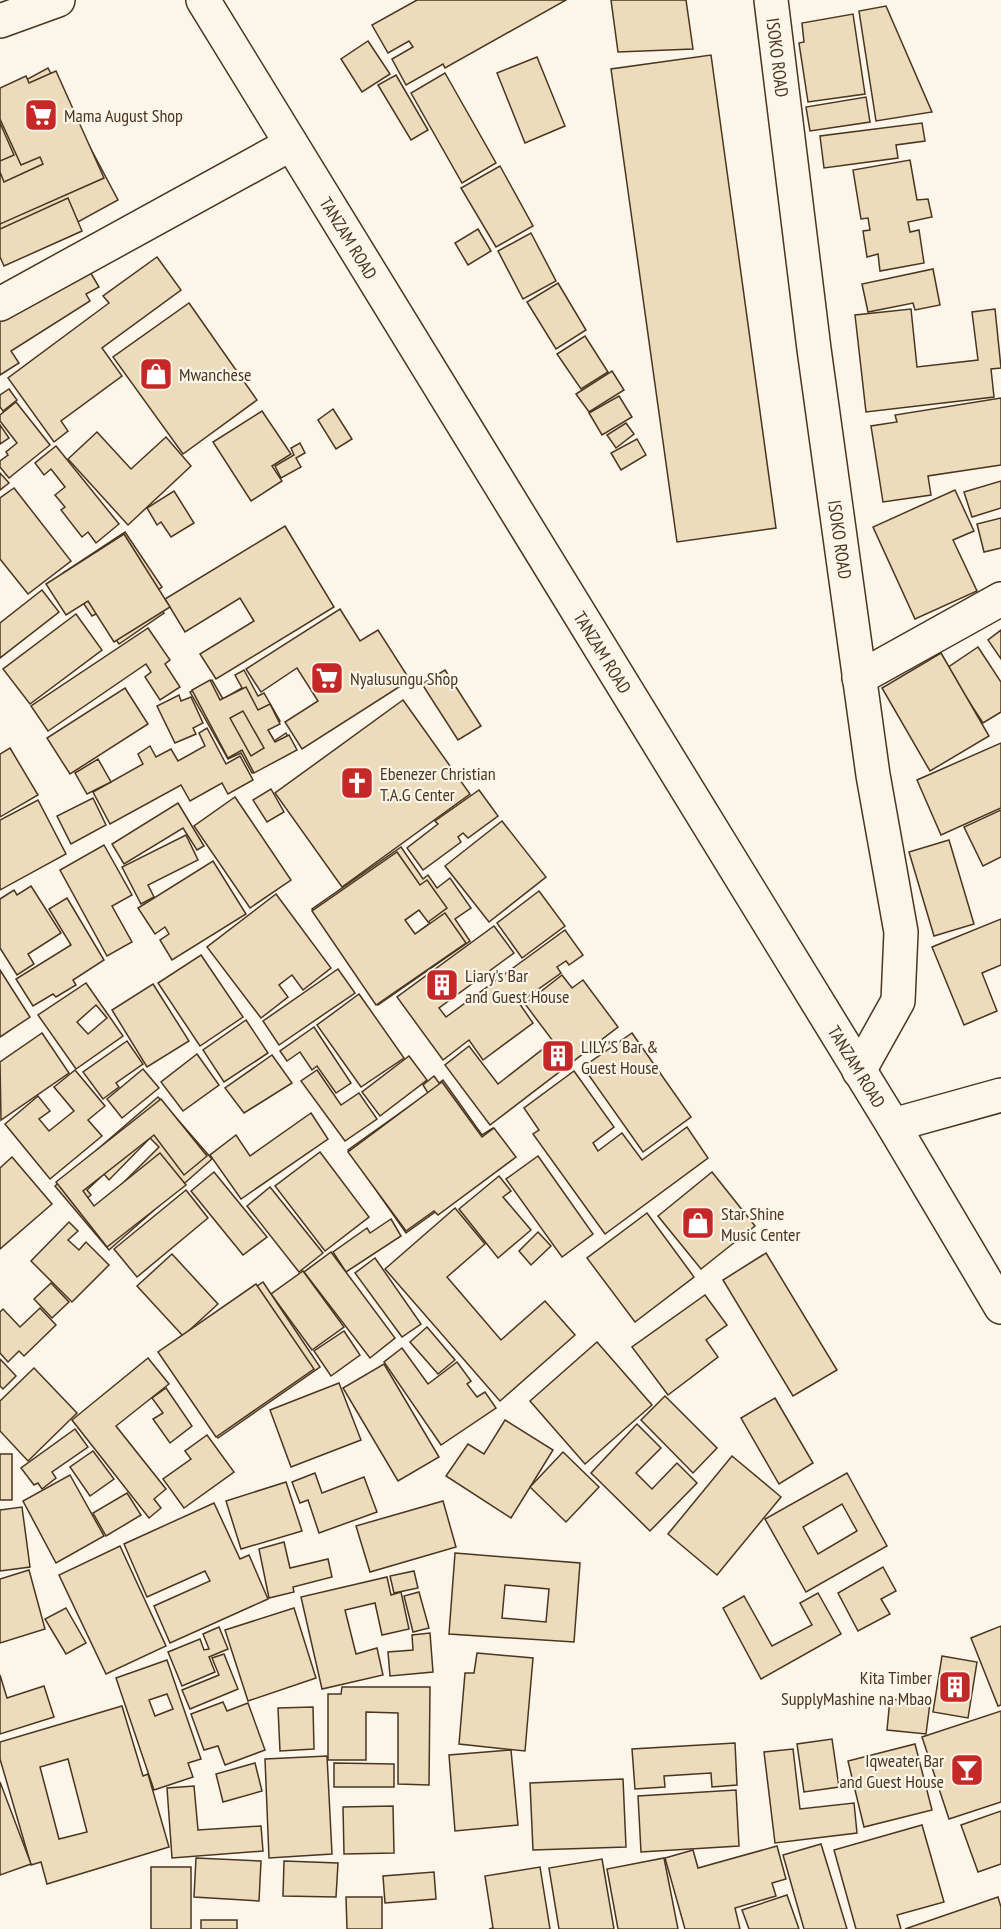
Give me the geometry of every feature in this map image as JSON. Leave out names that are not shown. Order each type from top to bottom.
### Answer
[{"type":"main road","points":[[0,21],[58,0]]},
{"type":"main road","name":"TANZAM ROAD","points":[[203,0],[893,1125],[1001,1307]]},
{"type":"main road","name":"ISOKO ROAD","points":[[771,0],[813,349],[873,776],[901,932],[898,1001],[859,1071]]},
{"type":"main road","points":[[0,303],[291,144]]},
{"type":"main road","points":[[859,678],[1001,599]]},
{"type":"main road","points":[[893,1125],[1001,1095]]},
{"type":"building","points":[[417,0],[566,0],[445,68],[443,64],[406,85],[392,59],[413,47],[409,41],[388,53],[372,25]]},
{"type":"building","points":[[611,0],[686,0],[693,49],[618,52]]},
{"type":"building","points":[[886,6],[932,112],[876,121],[859,11]]},
{"type":"building","points":[[853,14],[865,94],[808,102],[799,43],[804,42],[802,23]]},
{"type":"building","points":[[368,41],[390,74],[362,92],[341,59]]},
{"type":"building","points":[[711,55],[776,528],[677,542],[611,69]]},
{"type":"building","points":[[537,57],[565,126],[525,143],[497,73]]},
{"type":"building","points":[[48,68],[118,200],[12,258],[0,236],[0,94]]},
{"type":"building","points":[[56,71],[104,178],[0,224],[0,172],[4,182],[43,164],[40,157],[21,165],[0,119],[0,88],[26,76],[29,83]]},
{"type":"building","points":[[445,73],[496,163],[462,183],[411,93]]},
{"type":"building","points":[[396,75],[428,130],[411,140],[378,85]]},
{"type":"building","points":[[866,97],[870,122],[810,131],[806,107]]},
{"type":"building","points":[[0,123],[14,155],[0,161]]},
{"type":"building","points":[[922,123],[925,141],[896,145],[898,158],[824,168],[820,136]]},
{"type":"building","points":[[910,160],[917,200],[928,199],[932,217],[908,222],[910,232],[919,230],[924,263],[880,271],[878,254],[867,257],[863,231],[870,230],[868,218],[861,219],[853,170]]},
{"type":"building","points":[[500,166],[533,226],[496,247],[461,188]]},
{"type":"building","points":[[68,198],[82,231],[4,266],[0,257],[0,229]]},
{"type":"building","points":[[478,229],[491,251],[468,265],[455,243]]},
{"type":"building","points":[[531,233],[556,281],[523,299],[498,251]]},
{"type":"building","points":[[157,257],[181,290],[102,348],[122,376],[61,421],[68,431],[54,442],[8,378],[109,303],[103,296]]},
{"type":"building","points":[[86,265],[99,287],[86,294],[90,301],[11,351],[19,363],[0,375],[0,319]]},
{"type":"building","points":[[933,269],[940,305],[915,310],[913,303],[868,312],[862,284]]},
{"type":"building","points":[[558,283],[586,330],[556,349],[527,302]]},
{"type":"building","points":[[189,303],[257,400],[183,454],[113,357]]},
{"type":"building","points":[[911,309],[917,367],[978,360],[972,312],[995,309],[1001,368],[991,369],[994,397],[866,412],[855,315]]},
{"type":"building","points":[[585,336],[608,372],[581,389],[557,354]]},
{"type":"building","points":[[612,371],[624,390],[589,412],[576,394]]},
{"type":"building","points":[[9,389],[17,400],[3,411],[0,407],[0,395]]},
{"type":"building","points":[[619,396],[632,417],[602,435],[589,413]]},
{"type":"building","points":[[1001,398],[1001,465],[928,476],[931,495],[883,502],[871,426],[897,422],[895,415]]},
{"type":"building","points":[[16,402],[50,445],[9,478],[0,467],[0,461],[8,455],[6,452],[17,443],[0,421],[0,415]]},
{"type":"building","points":[[333,409],[352,439],[336,449],[318,420]]},
{"type":"building","points":[[262,411],[291,454],[272,466],[282,481],[251,501],[213,442]]},
{"type":"building","points":[[626,423],[634,434],[616,448],[607,435]]},
{"type":"building","points":[[0,425],[9,438],[0,444]]},
{"type":"building","points":[[97,432],[131,469],[166,437],[191,466],[128,525],[68,459]]},
{"type":"building","points":[[637,439],[646,455],[621,470],[611,453]]},
{"type":"building","points":[[300,443],[305,453],[296,458],[301,467],[281,478],[275,466],[294,455],[291,448]]},
{"type":"building","points":[[56,446],[119,524],[96,543],[88,532],[82,537],[61,510],[65,507],[55,495],[65,487],[51,469],[44,475],[35,463]]},
{"type":"building","points":[[0,473],[9,483],[0,490]]},
{"type":"building","points":[[1001,481],[1001,508],[972,517],[964,492]]},
{"type":"building","points":[[14,488],[71,561],[28,594],[0,559],[0,498]]},
{"type":"building","points":[[955,490],[974,531],[953,540],[977,591],[915,619],[873,527]]},
{"type":"building","points":[[174,491],[194,523],[171,537],[161,522],[157,525],[147,508]]},
{"type":"building","points":[[1001,518],[1001,548],[984,552],[977,524]]},
{"type":"building","points":[[285,526],[334,607],[216,679],[200,654],[254,621],[240,598],[185,632],[165,599]]},
{"type":"building","points":[[125,532],[162,587],[151,595],[164,613],[119,644],[98,613],[92,616],[63,573]],"holes":[[[127,562],[136,575],[112,593],[103,581]]]},
{"type":"building","points":[[124,534],[170,607],[114,642],[88,601],[66,615],[46,584]]},
{"type":"building","points":[[42,590],[59,612],[0,658],[0,623]]},
{"type":"building","points":[[340,609],[360,641],[378,630],[410,680],[302,749],[285,722],[318,701],[297,668],[261,692],[246,669]]},
{"type":"building","points":[[76,614],[102,650],[30,704],[3,669]]},
{"type":"building","points":[[148,628],[170,660],[165,664],[180,687],[160,700],[145,677],[151,672],[146,664],[48,731],[31,706]]},
{"type":"building","points":[[1001,630],[1001,659],[988,640]]},
{"type":"building","points":[[978,647],[1001,682],[1001,712],[983,723],[947,668]]},
{"type":"building","points":[[941,653],[989,736],[930,771],[882,688]]},
{"type":"building","points":[[244,670],[258,696],[264,693],[280,721],[267,729],[274,741],[286,733],[295,750],[252,773],[241,753],[228,759],[190,692],[212,680],[223,699],[242,688],[235,675]]},
{"type":"building","points":[[445,670],[481,726],[458,740],[422,684]]},
{"type":"building","points":[[210,680],[220,700],[246,687],[258,710],[270,704],[280,724],[268,730],[275,742],[289,735],[297,750],[254,773],[242,750],[228,758],[192,690]],"holes":[[[243,711],[264,748],[251,756],[230,718]]]},
{"type":"building","points":[[125,688],[148,724],[70,774],[47,738]]},
{"type":"building","points":[[179,695],[181,701],[191,697],[203,723],[193,728],[196,734],[175,743],[157,706]]},
{"type":"building","points":[[403,700],[470,794],[342,887],[275,793]]},
{"type":"building","points":[[207,728],[226,764],[240,756],[253,780],[228,794],[222,783],[190,801],[181,785],[110,824],[93,792],[143,764],[138,754],[150,746],[156,757],[171,749],[178,761],[205,746],[199,733]]},
{"type":"building","points":[[1001,743],[1001,808],[941,835],[917,780]]},
{"type":"building","points":[[10,748],[38,795],[0,817],[0,754]]},
{"type":"building","points":[[98,759],[111,782],[87,794],[75,773]]},
{"type":"building","points":[[271,789],[284,812],[267,822],[253,800]]},
{"type":"building","points":[[479,790],[498,816],[468,838],[463,833],[458,837],[461,842],[423,870],[407,848],[438,824],[435,821]]},
{"type":"building","points":[[235,797],[291,880],[250,908],[194,826]]},
{"type":"building","points":[[93,798],[106,825],[71,844],[57,816]]},
{"type":"building","points":[[38,800],[66,854],[0,890],[0,820]]},
{"type":"building","points":[[178,803],[204,846],[197,850],[183,828],[124,864],[112,844]]},
{"type":"building","points":[[1001,810],[1001,857],[983,866],[964,827]]},
{"type":"building","points":[[502,821],[546,877],[489,922],[445,866]]},
{"type":"building","points":[[186,835],[198,860],[148,885],[154,897],[141,904],[122,867]]},
{"type":"building","points":[[949,840],[974,924],[934,936],[909,852]]},
{"type":"building","points":[[104,845],[132,895],[112,906],[132,942],[107,956],[60,870]]},
{"type":"building","points":[[401,847],[423,879],[428,875],[437,888],[450,878],[471,908],[455,919],[470,941],[378,1005],[312,909]],"holes":[[[419,910],[430,923],[415,934],[404,921]]]},
{"type":"building","points":[[397,852],[420,885],[427,880],[447,908],[428,922],[419,910],[405,920],[415,934],[445,913],[466,943],[376,1005],[312,911]]},
{"type":"building","points":[[213,861],[246,914],[172,960],[160,940],[169,934],[165,927],[155,934],[138,908]]},
{"type":"building","points":[[31,886],[61,933],[28,954],[34,964],[17,975],[0,948],[0,899],[14,890],[17,895]]},
{"type":"building","points":[[539,891],[565,926],[522,958],[497,923]]},
{"type":"building","points":[[276,894],[331,968],[303,990],[292,975],[279,985],[288,997],[261,1018],[207,947]]},
{"type":"building","points":[[67,898],[104,960],[73,980],[76,985],[56,997],[53,994],[33,1006],[16,979],[71,945],[49,909]]},
{"type":"building","points":[[1001,919],[1001,965],[982,973],[997,1011],[964,1025],[932,947]]},
{"type":"building","name":"Liary's Bar and Guest House","points":[[494,926],[514,953],[439,1008],[446,1017],[565,930],[583,955],[569,965],[566,961],[557,967],[561,973],[519,1003],[533,1023],[483,1060],[469,1040],[443,1060],[397,997]]},
{"type":"building","points":[[201,955],[243,1017],[200,1046],[158,983]]},
{"type":"building","points":[[338,969],[355,993],[279,1045],[263,1021]]},
{"type":"building","points":[[0,970],[30,1017],[0,1037]]},
{"type":"building","name":"LILY'S Bar & Guest House","points":[[562,975],[572,988],[583,980],[618,1027],[490,1125],[445,1065],[469,1046],[498,1084],[553,1041],[525,1004]]},
{"type":"building","points":[[86,983],[123,1036],[76,1069],[38,1015]],"holes":[[[96,1005],[107,1018],[88,1034],[77,1022]]]},
{"type":"building","points":[[153,984],[189,1041],[147,1067],[112,1010]]},
{"type":"building","points":[[359,994],[404,1058],[361,1087],[317,1025]]},
{"type":"building","points":[[246,1020],[268,1053],[224,1082],[203,1050]]},
{"type":"building","points":[[314,1027],[351,1083],[336,1093],[317,1066],[312,1070],[300,1052],[287,1061],[280,1051]]},
{"type":"building","points":[[42,1033],[69,1073],[1,1120],[0,1062]]},
{"type":"building","points":[[632,1033],[691,1117],[643,1152],[583,1067]]},
{"type":"building","points":[[127,1041],[143,1064],[116,1083],[119,1087],[103,1099],[83,1072]]},
{"type":"building","points":[[197,1054],[219,1085],[183,1111],[161,1082]]},
{"type":"building","points":[[272,1055],[292,1083],[244,1113],[225,1088]]},
{"type":"building","points":[[409,1056],[427,1080],[380,1116],[362,1092]]},
{"type":"building","points":[[143,1069],[159,1088],[122,1118],[107,1099]]},
{"type":"building","points":[[75,1070],[105,1106],[88,1120],[102,1136],[50,1179],[5,1124],[38,1096],[50,1111],[39,1119],[49,1131],[74,1111],[54,1087]]},
{"type":"building","points":[[317,1070],[341,1105],[359,1093],[377,1119],[345,1141],[301,1081]]},
{"type":"building","points":[[574,1071],[614,1127],[593,1143],[598,1151],[622,1133],[642,1160],[687,1127],[708,1158],[605,1234],[533,1134],[539,1130],[524,1108]]},
{"type":"building","points":[[434,1076],[439,1083],[443,1080],[482,1135],[493,1128],[513,1156],[406,1233],[348,1150],[428,1093],[423,1085]],"holes":[[[434,1149],[443,1164],[414,1183],[405,1168]]]},
{"type":"building","points":[[442,1082],[482,1137],[494,1128],[516,1157],[438,1215],[434,1211],[406,1231],[348,1152]]},
{"type":"building","points":[[158,1097],[212,1159],[109,1250],[55,1186]],"holes":[[[150,1138],[159,1147],[96,1210],[86,1199],[91,1195],[87,1190],[104,1174],[109,1180]]]},
{"type":"building","points":[[161,1099],[207,1156],[184,1175],[154,1135],[83,1191],[94,1206],[160,1153],[186,1185],[107,1247],[56,1182]]},
{"type":"building","points":[[311,1113],[328,1139],[241,1199],[210,1155],[236,1135],[250,1156]]},
{"type":"building","points":[[320,1152],[369,1217],[325,1251],[275,1186]]},
{"type":"building","points":[[538,1156],[593,1234],[562,1257],[506,1179]]},
{"type":"building","points":[[12,1157],[52,1204],[0,1249],[0,1168]]},
{"type":"building","points":[[214,1172],[267,1237],[243,1255],[191,1191]]},
{"type":"building","points":[[712,1172],[755,1226],[701,1269],[658,1216]]},
{"type":"building","points":[[499,1176],[511,1191],[503,1197],[531,1230],[498,1258],[459,1209]]},
{"type":"building","points":[[270,1187],[323,1253],[299,1272],[247,1206]]},
{"type":"building","points":[[186,1190],[208,1218],[137,1277],[114,1249]]},
{"type":"building","points":[[455,1208],[485,1244],[447,1277],[501,1340],[545,1301],[575,1335],[500,1401],[385,1269]]},
{"type":"building","points":[[647,1213],[694,1277],[635,1322],[587,1258]]},
{"type":"building","points":[[391,1219],[401,1236],[346,1272],[333,1252],[367,1228],[370,1233]]},
{"type":"building","points":[[69,1222],[78,1231],[68,1240],[79,1250],[86,1242],[109,1265],[72,1302],[31,1261]]},
{"type":"building","points":[[538,1232],[551,1246],[531,1265],[519,1251]]},
{"type":"building","points":[[331,1252],[395,1338],[370,1358],[304,1272]]},
{"type":"building","points":[[766,1253],[837,1370],[793,1396],[723,1280]]},
{"type":"building","points":[[172,1254],[218,1304],[183,1336],[137,1286]]},
{"type":"building","points":[[375,1258],[421,1324],[402,1337],[355,1273]]},
{"type":"building","points":[[303,1271],[344,1327],[312,1350],[271,1294]]},
{"type":"building","points":[[263,1282],[320,1367],[218,1438],[160,1353]],"holes":[[[244,1338],[258,1356],[223,1381],[209,1363]]]},
{"type":"building","points":[[51,1283],[69,1302],[52,1318],[34,1299]]},
{"type":"building","points":[[256,1284],[314,1369],[216,1437],[158,1352]]},
{"type":"building","points":[[705,1295],[727,1325],[706,1340],[718,1357],[668,1395],[632,1347]]},
{"type":"building","points":[[40,1308],[56,1325],[24,1356],[19,1351],[8,1362],[0,1353],[0,1312],[3,1309],[20,1327]]},
{"type":"building","points":[[427,1327],[455,1360],[438,1374],[410,1342]]},
{"type":"building","points":[[344,1331],[360,1355],[331,1376],[314,1351]]},
{"type":"building","points":[[597,1342],[652,1405],[585,1464],[530,1401]]},
{"type":"building","points":[[402,1348],[428,1384],[457,1362],[471,1381],[467,1384],[477,1397],[485,1392],[496,1408],[441,1445],[384,1362]]},
{"type":"building","points":[[148,1358],[169,1384],[116,1426],[166,1489],[154,1499],[161,1508],[149,1518],[72,1420]]},
{"type":"building","points":[[0,1359],[16,1376],[3,1389],[0,1386]]},
{"type":"building","points":[[384,1364],[439,1457],[398,1481],[343,1388]]},
{"type":"building","points":[[34,1368],[77,1413],[28,1461],[0,1431],[0,1401]]},
{"type":"building","points":[[339,1383],[361,1440],[291,1467],[270,1410]]},
{"type":"building","points":[[166,1388],[192,1426],[170,1443],[153,1419],[163,1413],[152,1398]]},
{"type":"building","points":[[665,1396],[717,1448],[693,1473],[641,1420]]},
{"type":"building","points":[[775,1398],[813,1463],[779,1484],[741,1418]]},
{"type":"building","points":[[505,1420],[553,1450],[511,1518],[446,1476],[468,1444],[484,1454]]},
{"type":"building","points":[[637,1424],[661,1448],[636,1473],[652,1489],[677,1463],[697,1483],[650,1531],[591,1473]]},
{"type":"building","points":[[75,1429],[88,1447],[52,1472],[56,1478],[42,1489],[38,1483],[34,1485],[21,1468]]},
{"type":"building","points":[[207,1435],[234,1472],[184,1508],[163,1479],[191,1459],[185,1451]]},
{"type":"building","points":[[93,1451],[114,1479],[90,1496],[70,1467]]},
{"type":"building","points":[[563,1452],[599,1487],[566,1522],[530,1487]]},
{"type":"building","points":[[0,1454],[12,1454],[12,1500],[0,1500]]},
{"type":"building","points":[[732,1456],[781,1497],[717,1575],[668,1534]]},
{"type":"building","points":[[315,1473],[322,1493],[364,1477],[377,1512],[319,1533],[308,1500],[300,1503],[292,1482]]},
{"type":"building","points":[[847,1473],[887,1546],[806,1592],[765,1519]],"holes":[[[842,1504],[857,1531],[818,1554],[803,1527]]]},
{"type":"building","points":[[70,1475],[104,1536],[56,1563],[23,1501]]},
{"type":"building","points":[[286,1482],[302,1531],[241,1549],[226,1501]]},
{"type":"building","points":[[127,1493],[141,1515],[106,1536],[93,1513]]},
{"type":"building","points":[[443,1501],[456,1547],[370,1572],[356,1526]]},
{"type":"building","points":[[214,1503],[240,1559],[249,1555],[268,1599],[170,1643],[154,1606],[210,1581],[205,1571],[147,1597],[124,1544]]},
{"type":"building","points":[[22,1507],[30,1567],[0,1571],[0,1510]]},
{"type":"building","points":[[284,1542],[290,1568],[328,1559],[332,1577],[293,1587],[294,1592],[269,1598],[259,1549]]},
{"type":"building","points":[[120,1546],[166,1646],[106,1674],[59,1575]]},
{"type":"building","points":[[455,1553],[580,1563],[574,1642],[449,1634]],"holes":[[[505,1585],[549,1589],[546,1622],[502,1618]]]},
{"type":"building","points":[[883,1567],[896,1591],[881,1599],[890,1614],[858,1631],[838,1593]]},
{"type":"building","points":[[29,1570],[45,1629],[0,1643],[0,1579]]},
{"type":"building","points":[[414,1571],[418,1588],[394,1593],[390,1576]]},
{"type":"building","points":[[387,1577],[391,1595],[401,1592],[409,1629],[382,1635],[375,1603],[345,1610],[356,1654],[377,1648],[383,1675],[322,1689],[301,1597]]},
{"type":"building","points":[[419,1592],[429,1628],[413,1632],[404,1596]]},
{"type":"building","points":[[818,1593],[841,1634],[761,1679],[723,1608],[744,1596],[772,1646],[812,1625],[800,1603]]},
{"type":"building","points":[[66,1608],[86,1643],[66,1654],[45,1619]]},
{"type":"building","points":[[294,1608],[316,1678],[248,1701],[225,1630]]},
{"type":"building","points":[[1001,1626],[1001,1705],[998,1706],[971,1638]]},
{"type":"building","points":[[219,1627],[228,1649],[209,1657],[215,1672],[182,1686],[168,1652],[200,1639],[204,1650],[209,1649],[203,1634]]},
{"type":"building","points":[[430,1633],[433,1672],[390,1676],[388,1652],[413,1650],[412,1635]]},
{"type":"building","points":[[477,1653],[533,1658],[525,1751],[459,1744],[465,1673],[474,1673]]},
{"type":"building","points":[[224,1654],[238,1689],[190,1709],[182,1690],[219,1675],[212,1658]]},
{"type":"building","name":"Kita Timber SupplyMashine na Mbao","points":[[942,1656],[977,1662],[968,1718],[933,1712]]},
{"type":"building","points":[[167,1660],[201,1759],[188,1763],[193,1777],[154,1790],[116,1678]],"holes":[[[167,1694],[173,1709],[155,1716],[149,1700]]]},
{"type":"building","points":[[0,1675],[7,1698],[44,1686],[54,1717],[0,1734]]},
{"type":"building","points":[[342,1687],[430,1687],[429,1785],[398,1784],[398,1713],[366,1712],[366,1760],[328,1760],[328,1694],[341,1694]]},
{"type":"building","points":[[890,1699],[930,1703],[926,1734],[887,1730]]},
{"type":"building","points":[[223,1702],[227,1711],[248,1703],[265,1750],[225,1765],[218,1746],[204,1750],[191,1714]]},
{"type":"building","points":[[122,1706],[143,1776],[148,1774],[169,1847],[47,1884],[41,1862],[31,1865],[0,1759],[0,1742]],"holes":[[[68,1759],[87,1832],[59,1839],[40,1767]]]},
{"type":"building","points":[[313,1707],[314,1749],[280,1751],[278,1708]]},
{"type":"building","name":"Iqweater Bar and Guest House","points":[[1001,1711],[1001,1802],[949,1819],[922,1737]]},
{"type":"building","points":[[832,1739],[839,1787],[804,1792],[797,1744]]},
{"type":"building","points":[[735,1743],[737,1785],[712,1787],[711,1773],[664,1776],[665,1787],[635,1789],[632,1749]]},
{"type":"building","points":[[915,1744],[932,1810],[864,1827],[848,1761]]},
{"type":"building","points":[[793,1749],[800,1809],[854,1803],[857,1833],[775,1843],[764,1752]]},
{"type":"building","points":[[511,1750],[518,1825],[455,1831],[449,1755]]},
{"type":"building","points":[[327,1756],[332,1854],[269,1858],[265,1759]]},
{"type":"building","points":[[255,1763],[262,1791],[223,1802],[216,1774]]},
{"type":"building","points":[[334,1763],[394,1764],[394,1787],[334,1787]]},
{"type":"building","points":[[623,1779],[626,1847],[533,1850],[530,1783]]},
{"type":"building","points":[[0,1782],[31,1864],[0,1875]]},
{"type":"building","points":[[194,1786],[198,1830],[261,1826],[263,1851],[172,1858],[167,1788]]},
{"type":"building","points":[[736,1790],[739,1846],[641,1852],[638,1796]]},
{"type":"building","points":[[393,1806],[394,1853],[344,1854],[343,1807]]},
{"type":"building","points":[[1001,1811],[1001,1864],[978,1872],[961,1825]]},
{"type":"building","points":[[922,1825],[944,1902],[897,1915],[901,1929],[856,1929],[834,1850]]},
{"type":"building","points":[[821,1844],[847,1929],[804,1929],[783,1855]]},
{"type":"building","points":[[777,1846],[786,1879],[772,1883],[776,1896],[735,1908],[740,1929],[685,1929],[665,1858],[693,1850],[698,1868]]},
{"type":"building","points":[[196,1858],[261,1861],[259,1901],[194,1897]]},
{"type":"building","points":[[664,1858],[678,1929],[618,1929],[607,1869]]},
{"type":"building","points":[[602,1859],[614,1929],[559,1929],[549,1868]]},
{"type":"building","points":[[284,1861],[338,1863],[336,1897],[283,1896]]},
{"type":"building","points":[[151,1867],[191,1867],[191,1929],[151,1929]]},
{"type":"building","points":[[540,1867],[550,1929],[489,1929],[493,1928],[485,1876]]},
{"type":"building","points":[[434,1872],[436,1899],[385,1903],[383,1876]]},
{"type":"building","points":[[787,1895],[799,1929],[749,1929],[742,1910]]},
{"type":"building","points":[[346,1897],[382,1897],[382,1929],[347,1929]]},
{"type":"building","points":[[998,1897],[1001,1907],[1001,1929],[905,1929]]},
{"type":"building","points":[[201,1920],[237,1920],[237,1929],[201,1929]]},
{"type":"place","name":"Mama August Shop","points":[[41,115]]},
{"type":"place","name":"Mwanchese","points":[[156,374]]},
{"type":"place","name":"Nyalusungu Shop","points":[[327,678]]},
{"type":"place","name":"Ebenezer Christian T.A.G Center","points":[[357,783]]},
{"type":"place","name":"Liary's Bar and Guest House","points":[[442,985]]},
{"type":"place","name":"LILY'S Bar & Guest House","points":[[558,1056]]},
{"type":"place","name":"Star Shine Music Center","points":[[698,1223]]},
{"type":"place","name":"Kita Timber SupplyMashine na Mbao","points":[[955,1687]]},
{"type":"place","name":"Iqweater Bar and Guest House","points":[[967,1770]]}]
